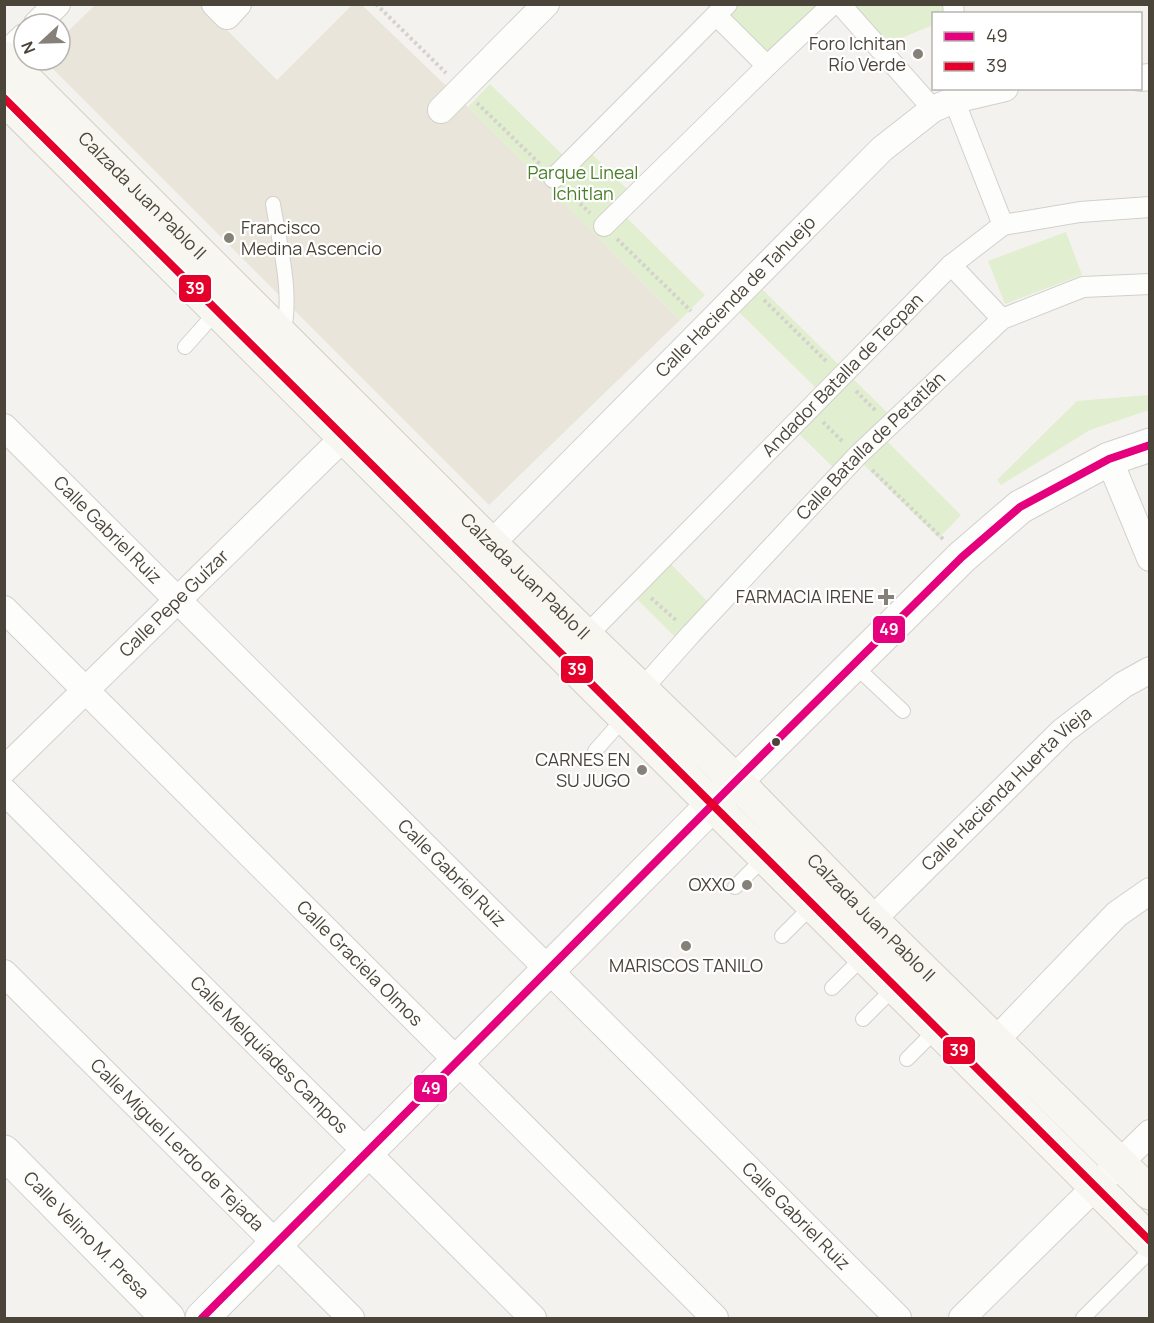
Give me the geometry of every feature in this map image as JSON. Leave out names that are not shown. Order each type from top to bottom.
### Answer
[{"type":"main road","name":"Calzada Juan Pablo II","points":[[4,57],[491,544],[736,781],[872,920],[1149,1193]]},
{"type":"main road","name":"Calzada Juan Pablo II","points":[[4,98],[1149,1241]]},
{"type":"street","points":[[215,4],[227,16],[238,4]]},
{"type":"street","points":[[441,110],[546,4]]},
{"type":"street","points":[[604,226],[767,66],[834,5],[932,82]]},
{"type":"street","points":[[554,178],[722,10],[767,66]]},
{"type":"street","name":"Calle Hacienda de Tahuejo","points":[[491,544],[882,149],[954,99],[996,90]]},
{"type":"street","points":[[954,99],[1004,225]]},
{"type":"street","name":"Andador Batalla de Tecpan","points":[[586,636],[951,266],[1004,225],[1080,212],[1149,207]]},
{"type":"street","points":[[951,266],[1002,320]]},
{"type":"street","name":"Calle Batalla de Petatlán","points":[[642,689],[857,456],[1002,320],[1083,287],[1149,284]]},
{"type":"street","name":"Calle Gabriel Ruiz","points":[[4,427],[898,1318]]},
{"type":"street","name":"Calle Pepe Guízar","points":[[4,771],[344,437]]},
{"type":"street","points":[[202,1318],[962,557],[1020,507],[1109,459],[1149,445]]},
{"type":"street","points":[[1109,459],[1149,558]]},
{"type":"street","name":"Calle Graciela Olmos","points":[[4,609],[715,1318]]},
{"type":"street","name":"Calle Hacienda Huerta Vieja","points":[[872,920],[1064,731],[1123,685],[1149,670]]},
{"type":"street","name":"Calle Melquíades Campos","points":[[4,791],[533,1318]]},
{"type":"street","points":[[995,1041],[1117,914],[1149,891]]},
{"type":"street","name":"Calle Miguel Lerdo de Tejada","points":[[4,973],[351,1318]]},
{"type":"street","points":[[962,1318],[1149,1133]]},
{"type":"street","name":"Calle Velino M. Presa","points":[[4,1152],[168,1318]]},
{"type":"lane","points":[[273,204],[287,298],[287,317],[283,335]]},
{"type":"lane","points":[[185,347],[218,310]]},
{"type":"lane","points":[[854,664],[903,711]]},
{"type":"lane","points":[[594,751],[625,717]]},
{"type":"lane","points":[[735,887],[765,858]]},
{"type":"lane","points":[[782,936],[813,905]]},
{"type":"lane","points":[[832,988],[864,956]]},
{"type":"lane","points":[[863,1019],[895,987]]},
{"type":"lane","points":[[907,1059],[937,1029]]},
{"type":"lane","points":[[1083,1318],[1149,1251]]},
{"type":"path","points":[[376,4],[462,88]]},
{"type":"path","points":[[809,408],[962,557]]},
{"type":"path","points":[[636,584],[691,634]]},
{"type":"shaded area","points":[[95,5],[202,5],[277,80],[352,5],[362,5],[468,107],[680,320],[489,505],[56,72],[72,72],[72,27]]},
{"type":"green space","points":[[734,5],[820,5],[766,58],[724,15]]},
{"type":"green space","points":[[852,5],[945,5],[946,12],[932,12],[932,25],[887,44]]},
{"type":"green space","name":"Parque Lineal Ichitlan","points":[[490,84],[567,159],[582,144],[636,198],[622,213],[705,295],[680,320],[468,107]]},
{"type":"green space","points":[[1066,232],[1082,275],[1005,304],[988,261]]},
{"type":"green space","points":[[757,284],[901,426],[886,440],[961,515],[939,538],[862,463],[845,479],[785,420],[816,388],[734,307]]},
{"type":"green space","points":[[1149,395],[1149,410],[1090,430],[1001,485],[997,480],[1077,401]]},
{"type":"green space","points":[[667,560],[710,604],[676,638],[633,595]]},
{"type":"transit line","name":"39","points":[[4,98],[1150,1241]]},
{"type":"transit line","name":"49","points":[[202,1318],[962,557],[1020,507],[1109,459],[1150,445]]},
{"type":"place","name":"Foro Ichitan Río Verde","points":[[918,54]]},
{"type":"place","name":"Francisco Medina Ascencio","points":[[229,238]]},
{"type":"place","name":"FARMACIA IRENE","points":[[886,597]]},
{"type":"place","name":"CARNES EN SU JUGO","points":[[642,770]]},
{"type":"place","name":"OXXO","points":[[747,885]]},
{"type":"place","name":"MARISCOS TANILO","points":[[686,946]]}]
